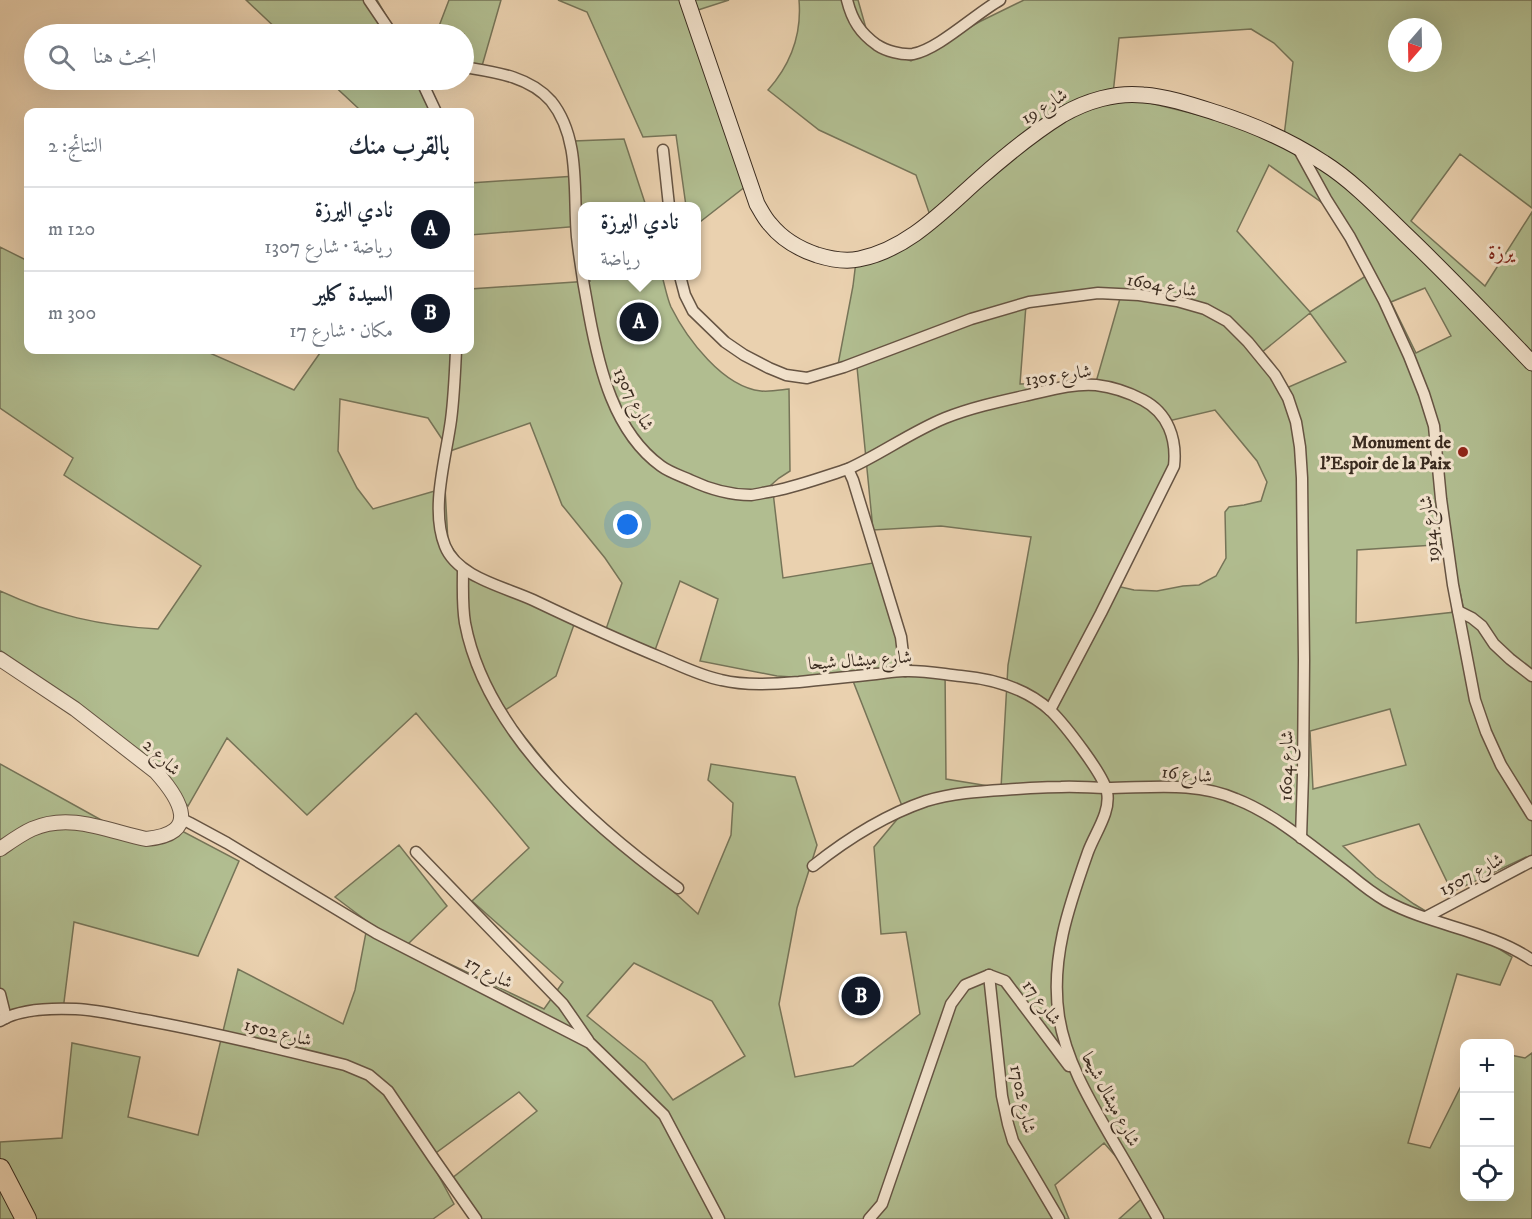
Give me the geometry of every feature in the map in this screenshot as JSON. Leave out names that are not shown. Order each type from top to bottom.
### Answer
[{"type":"highway","points":[[0,1169],[26,1219]]},
{"type":"main road","name":"شارع 19","points":[[687,0],[758,204],[769,224],[787,241],[805,251],[829,259],[857,260],[878,254],[902,242],[933,220],[1035,134],[1063,115],[1109,96],[1141,94],[1175,99],[1266,132],[1324,163],[1350,182],[1460,287],[1532,363]]},
{"type":"street","points":[[369,0],[385,24]]},
{"type":"street","points":[[847,0],[850,14],[864,36],[881,48],[913,54],[929,48],[951,34],[982,4],[1000,0]]},
{"type":"street","name":"شارع 1307","points":[[474,69],[506,75],[522,81],[536,88],[550,100],[561,120],[571,147],[578,246]]},
{"type":"street","points":[[426,90],[434,108]]},
{"type":"street","name":"شارع 1914","points":[[1298,148],[1384,301],[1424,394],[1434,426],[1447,547],[1475,700],[1501,765],[1532,815]]},
{"type":"street","points":[[663,150],[668,202]]},
{"type":"street","name":"شارع 1307","points":[[581,280],[596,352],[610,397],[626,427],[643,450],[662,467],[700,485],[727,494],[752,495],[793,487],[848,469]]},
{"type":"street","name":"شارع 1604","points":[[681,280],[693,312],[725,342],[770,368],[786,375],[807,378],[844,368],[971,319],[1029,302],[1098,293],[1139,295],[1177,301],[1205,309],[1227,321],[1275,375],[1288,398],[1296,422],[1300,447],[1304,660],[1301,838]]},
{"type":"street","name":"شارع ميشال شيحا","points":[[456,354],[453,400],[438,511],[446,550],[471,574],[617,640],[722,681],[748,684],[777,683],[905,671],[975,677],[999,682],[1022,691],[1050,710],[1073,738],[1107,788],[1108,803],[1090,846],[1061,939],[1056,990],[1059,1019],[1066,1049],[1080,1080],[1158,1219]]},
{"type":"street","name":"شارع 1305","points":[[848,469],[944,418],[970,409],[1070,386],[1113,387],[1133,394],[1161,414],[1174,439],[1176,452],[1174,466],[1050,710]]},
{"type":"street","points":[[848,469],[901,636],[905,671]]},
{"type":"street","points":[[463,568],[463,606],[472,650],[478,669],[512,730],[544,770],[589,815],[637,857],[678,888]]},
{"type":"street","points":[[1458,611],[1472,618],[1482,627],[1494,644],[1532,676]]},
{"type":"street","name":"شارع 2","points":[[0,659],[75,709],[156,772],[174,796],[182,819]]},
{"type":"street","name":"شارع 16","points":[[813,866],[831,851],[874,824],[927,801],[959,794],[1062,786],[1179,787],[1235,798],[1261,810],[1369,891],[1404,910],[1491,939],[1530,955]]},
{"type":"street","points":[[0,849],[30,830],[51,823],[84,823],[146,839],[171,832],[177,828],[182,819]]},
{"type":"street","name":"شارع 17","points":[[182,819],[376,933],[590,1043],[664,1115],[719,1219]]},
{"type":"street","points":[[416,852],[563,1004],[590,1043]]},
{"type":"street","name":"شارع 1507","points":[[1426,917],[1532,861]]},
{"type":"street","points":[[869,1219],[882,1204],[951,1004],[965,985],[989,975]]},
{"type":"street","name":"شارع 17","points":[[989,975],[1005,981],[1080,1080]]},
{"type":"street","name":"شارع 1702","points":[[989,975],[1002,1096],[1013,1141],[1059,1219]]},
{"type":"street","points":[[0,994],[3,1020]]},
{"type":"street","name":"شارع 1502","points":[[3,1020],[31,1011],[49,1009],[94,1011],[175,1025],[357,1069],[369,1075],[388,1091],[477,1219]]},
{"type":"green space","points":[[246,0],[377,0],[391,24],[271,24]]},
{"type":"green space","points":[[449,0],[501,0],[482,66],[474,65],[474,24],[440,24]]},
{"type":"green space","points":[[558,0],[729,0],[698,10],[755,179],[701,221],[701,202],[685,202],[676,135],[643,137],[587,12]]},
{"type":"green space","points":[[799,0],[858,0],[871,46],[911,61],[979,22],[1024,0],[1532,0],[1532,208],[1460,154],[1411,221],[1485,286],[1532,212],[1532,869],[1526,857],[1452,892],[1419,824],[1343,846],[1376,877],[1414,904],[1490,943],[1512,957],[1500,985],[1457,974],[1408,1143],[1430,1148],[1460,1088],[1460,1201],[1514,1201],[1514,1056],[1525,1058],[1532,1053],[1532,1219],[1119,1219],[1148,1193],[1104,1143],[1055,1185],[1069,1219],[478,1219],[451,1179],[537,1111],[519,1092],[429,1158],[454,1204],[433,1219],[0,1219],[0,1142],[62,1138],[72,1043],[140,1057],[128,1117],[198,1135],[238,969],[343,1024],[355,990],[368,922],[335,897],[399,845],[447,906],[408,944],[544,1009],[563,982],[472,901],[529,848],[416,713],[307,815],[227,738],[188,806],[113,733],[0,650],[0,591],[39,607],[77,618],[158,629],[201,566],[64,475],[73,458],[0,408],[0,247],[24,259],[24,354],[212,354],[294,390],[319,354],[474,354],[474,289],[590,280],[663,280],[670,303],[686,333],[696,347],[720,371],[747,388],[761,391],[789,389],[790,471],[770,486],[773,492],[783,578],[879,562],[912,667],[945,669],[946,779],[1001,788],[1008,665],[1031,537],[941,526],[873,530],[857,367],[837,370],[857,253],[869,251],[932,221],[916,175],[819,130],[768,90],[783,70],[797,37]],"holes":[[[1251,29],[1274,43],[1293,62],[1284,136],[1113,94],[1119,38]],[[1269,165],[1328,207],[1372,272],[1310,312],[1237,231]],[[1425,288],[1451,336],[1416,353],[1391,302]],[[1121,295],[1096,382],[1020,384],[1026,305]],[[1310,313],[1346,362],[1282,390],[1261,353]],[[340,399],[428,418],[450,451],[530,423],[562,505],[622,583],[606,629],[654,653],[680,581],[718,599],[700,661],[777,676],[853,681],[904,811],[874,847],[881,934],[906,932],[920,1014],[853,1066],[795,1077],[779,1004],[797,908],[817,845],[795,777],[711,764],[708,780],[733,803],[731,835],[698,914],[590,815],[504,711],[556,676],[577,616],[465,566],[448,542],[445,488],[373,509],[357,488],[338,451]],[[1215,410],[1257,461],[1267,482],[1261,501],[1229,507],[1225,512],[1226,558],[1216,576],[1199,585],[1157,591],[1134,590],[1112,585],[1171,469],[1168,433],[1164,422]],[[1450,544],[1464,611],[1356,623],[1357,550]],[[1390,709],[1406,765],[1313,789],[1310,731]],[[634,963],[712,1001],[745,1056],[673,1100],[645,1063],[587,1016]]]},
{"type":"green space","points":[[339,90],[428,90],[437,108],[358,108]]},
{"type":"green space","points":[[624,139],[645,202],[578,202],[578,226],[474,235],[474,183],[576,176],[574,141]]},
{"type":"green space","points":[[0,764],[103,821],[143,834],[182,831],[239,861],[198,956],[74,922],[63,1010],[0,1019]]},
{"type":"place","name":"نادي اليرزة","points":[[639,322]]},
{"type":"place","name":"Monument de l'Espoir de la Paix","points":[[1463,452]]},
{"type":"place","name":"السيدة كلير","points":[[861,996]]},
{"type":"district","name":"يرزة","points":[[1501,252]]}]
